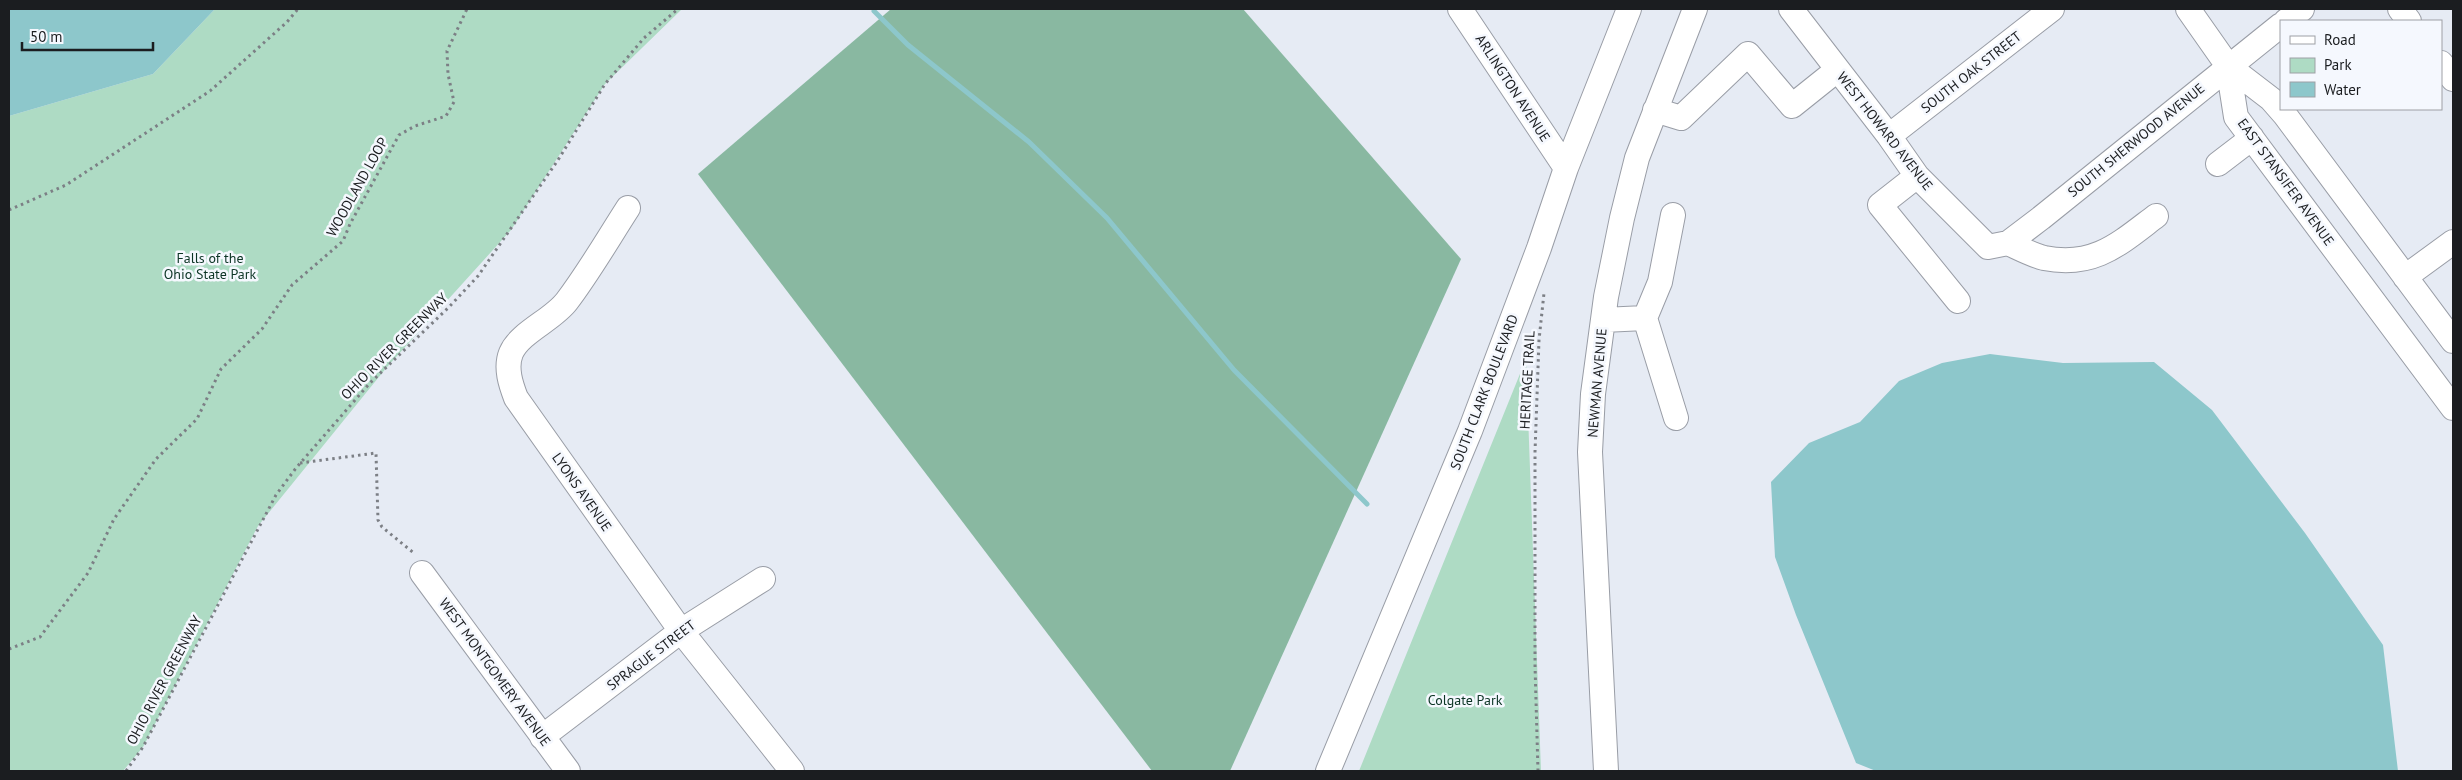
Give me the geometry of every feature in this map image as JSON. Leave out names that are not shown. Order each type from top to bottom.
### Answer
[{"type":"street","name":"ARLINGTON AVENUE","points":[[1460,9],[1566,168]]},
{"type":"street","name":"SOUTH CLARK BOULEVARD","points":[[1328,771],[1470,431],[1539,248],[1566,168],[1629,9]]},
{"type":"street","name":"NEWMAN AVENUE","points":[[1606,771],[1590,452],[1593,394],[1603,320],[1622,218],[1637,158],[1694,9]]},
{"type":"street","name":"WEST HOWARD AVENUE","points":[[1793,9],[1917,176],[1998,245]]},
{"type":"street","name":"SOUTH OAK STREET","points":[[1889,136],[2052,9]]},
{"type":"street","points":[[2188,9],[2228,66],[2271,99],[2280,109]]},
{"type":"street","points":[[2287,20],[2302,9]]},
{"type":"street","points":[[2400,9],[2408,20]]},
{"type":"street","name":"SOUTH SHERWOOD AVENUE","points":[[1998,245],[2280,26]]},
{"type":"street","points":[[1654,110],[1681,118],[1748,54],[1792,106],[1837,70]]},
{"type":"street","points":[[2442,63],[2453,79]]},
{"type":"street","name":"EAST STANSIFER AVENUE","points":[[2228,66],[2236,117],[2453,408]]},
{"type":"street","points":[[2281,110],[2453,341]]},
{"type":"street","points":[[2218,164],[2252,138]]},
{"type":"street","points":[[1917,176],[1880,205],[1958,301]]},
{"type":"street","name":"LYONS AVENUE","points":[[628,208],[566,303],[550,318],[526,335],[511,353],[509,378],[516,398],[680,630],[792,771]]},
{"type":"street","points":[[1673,215],[1660,282],[1645,318],[1676,418]]},
{"type":"street","points":[[1998,245],[2044,258],[2083,260],[2114,248],[2156,216]]},
{"type":"street","points":[[2405,277],[2453,242]]},
{"type":"street","points":[[1603,320],[1645,318]]},
{"type":"street","name":"WEST MONTGOMERY AVENUE","points":[[422,573],[568,771]]},
{"type":"street","name":"SPRAGUE STREET","points":[[542,737],[680,630],[764,579]]},
{"type":"path","points":[[9,210],[66,185],[210,91],[287,22],[298,9]]},
{"type":"path","name":"WOODLAND LOOP","points":[[9,649],[40,637],[88,573],[114,519],[156,459],[197,419],[221,368],[262,329],[292,285],[343,241],[350,224],[399,135],[415,126],[446,116],[454,102],[448,74],[446,51],[467,9]]},
{"type":"path","name":"OHIO RIVER GREENWAY","points":[[126,771],[143,746],[276,495],[300,463],[369,384],[449,307],[478,276],[558,160],[605,84],[644,38],[678,9]]},
{"type":"path","name":"HERITAGE TRAIL","points":[[1538,771],[1535,664],[1535,452],[1544,285]]},
{"type":"path","points":[[300,463],[376,453],[378,520],[382,527],[418,557],[422,573]]},
{"type":"green space","name":"Falls of the Ohio State Park","points":[[215,9],[682,9],[605,84],[511,230],[387,367],[258,526],[143,747],[123,771],[9,771],[9,116],[153,74]]},
{"type":"green space","points":[[891,9],[1243,9],[1461,259],[1230,771],[1152,771],[698,174]]},
{"type":"green space","name":"Colgate Park","points":[[1526,359],[1541,771],[1359,771]]},
{"type":"water","points":[[9,9],[215,9],[153,74],[9,116]]},
{"type":"water","points":[[1990,354],[2063,363],[2154,362],[2212,410],[2305,533],[2383,645],[2398,771],[1876,771],[1856,763],[1796,615],[1775,557],[1771,482],[1809,443],[1860,422],[1899,381],[1942,363]]},
{"type":"waterway","points":[[874,11],[908,45],[1029,142],[1107,218],[1234,370],[1367,504]]}]
